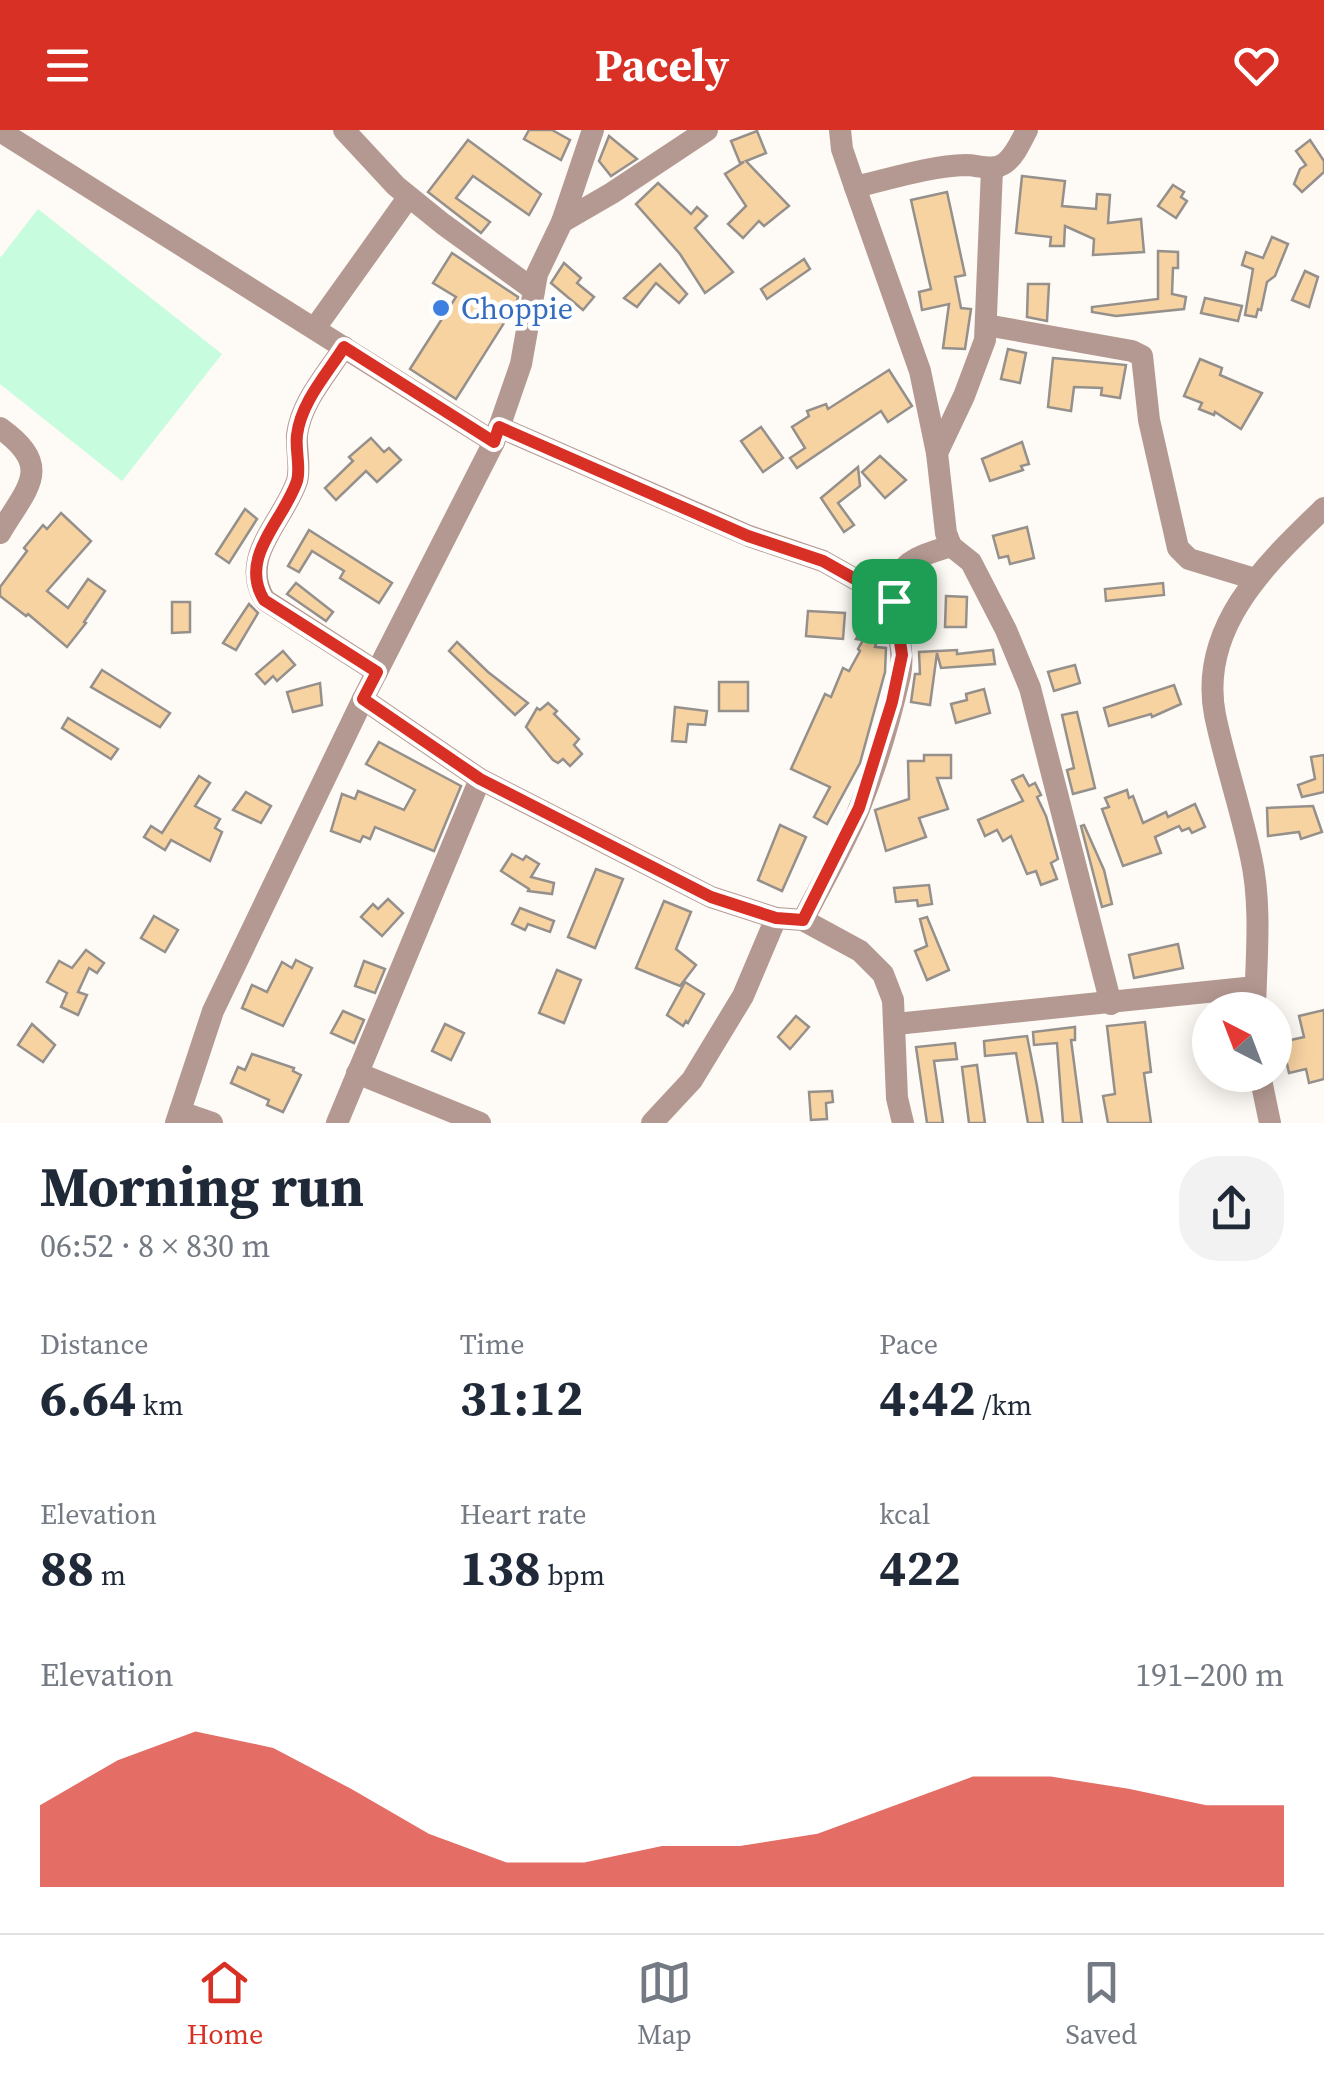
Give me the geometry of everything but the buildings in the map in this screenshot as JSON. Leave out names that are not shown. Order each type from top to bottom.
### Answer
[{"type":"street","points":[[344,130],[408,196],[534,290]]},
{"type":"street","points":[[212,1123],[178,1117],[212,1011],[497,434],[522,364],[543,258],[562,222],[593,130]]},
{"type":"street","points":[[562,222],[707,130]]},
{"type":"street","points":[[840,130],[854,186],[908,332],[937,452],[946,533],[951,546],[971,562],[1030,688],[1111,1004]]},
{"type":"street","points":[[854,186],[953,166],[1003,165],[1028,130]]},
{"type":"street","points":[[1,133],[344,347],[497,434],[748,536],[823,561],[894,601]]},
{"type":"street","points":[[937,452],[980,356],[986,326],[992,168]]},
{"type":"street","points":[[315,328],[405,202]]},
{"type":"street","points":[[986,326],[1132,350],[1142,356],[1149,420],[1178,548],[1189,559],[1255,580]]},
{"type":"street","points":[[344,347],[304,409],[297,434],[298,478],[254,565],[254,584],[264,600],[377,672]]},
{"type":"street","points":[[0,428],[20,443],[33,462],[31,478],[0,533]]},
{"type":"street","points":[[1256,992],[1254,873],[1214,712],[1220,636],[1255,580],[1324,508]]},
{"type":"street","points":[[803,920],[859,808],[892,702],[902,655],[894,601],[904,567],[951,546]]},
{"type":"street","points":[[363,699],[480,779],[711,897],[776,918],[803,920],[860,951],[883,974],[894,1000],[897,1098],[903,1123]]},
{"type":"street","points":[[337,1123],[480,779]]},
{"type":"street","points":[[652,1123],[702,1064],[743,996],[776,918]]},
{"type":"street","points":[[896,1024],[1111,1004],[1192,1001]]},
{"type":"street","points":[[357,1073],[480,1123]]},
{"type":"street","points":[[1264,1092],[1270,1123]]},
{"type":"green space","points":[[38,209],[222,354],[122,481],[0,384],[0,258]]},
{"type":"place","name":"Choppie","points":[[441,308]]},
{"type":"route","points":[[344,347],[494,442],[499,427],[748,536],[823,561],[894,601],[902,655],[892,702],[859,808],[803,920],[776,918],[711,897],[480,779],[363,699],[377,672],[264,600],[254,584],[254,565],[298,478],[297,434],[304,409],[344,347]]}]
